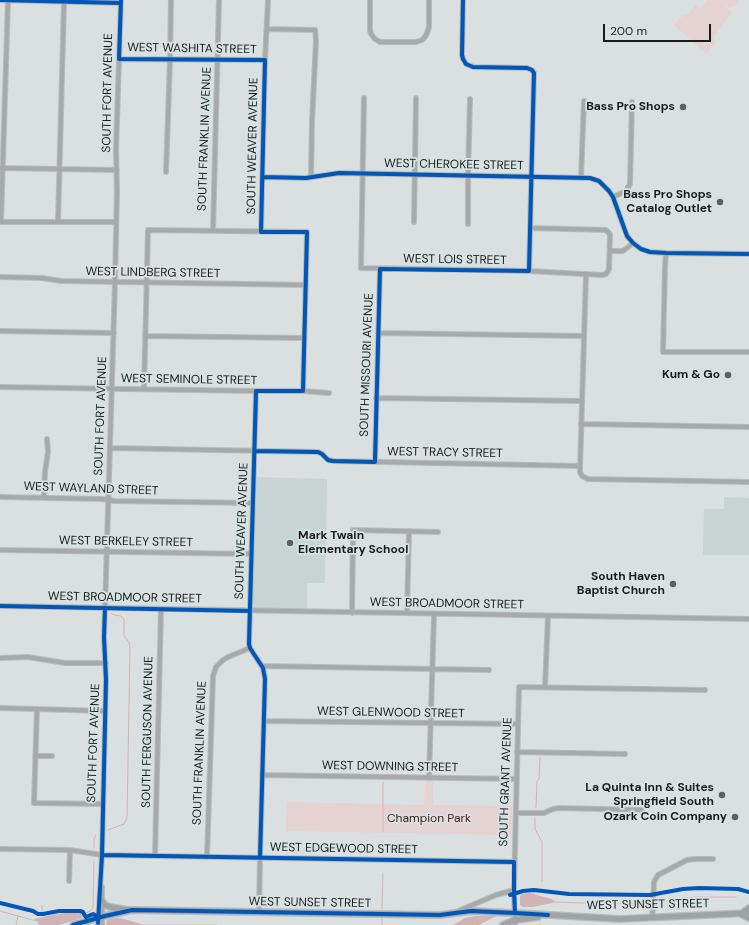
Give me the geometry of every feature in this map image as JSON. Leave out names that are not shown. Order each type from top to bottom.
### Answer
[{"type":"main road","points":[[102,901],[105,905],[110,907],[132,910]]},
{"type":"main road","points":[[749,908],[741,914],[749,918]]},
{"type":"main road","name":"WEST SUNSET STREET","points":[[73,925],[132,910],[440,915],[471,911],[515,912],[620,919],[749,913]]},
{"type":"main road","name":"WEST SUNSET STREET","points":[[502,925],[548,915]]},
{"type":"street","points":[[0,0],[64,2],[121,1]]},
{"type":"street","points":[[8,0],[1,222],[116,222]]},
{"type":"street","points":[[166,172],[171,0]]},
{"type":"street","name":"SOUTH FRANKLIN AVENUE","points":[[212,231],[219,0]]},
{"type":"street","name":"SOUTH WEAVER AVENUE","points":[[261,232],[268,0]]},
{"type":"street","points":[[370,0],[370,32],[374,39],[382,42],[416,42],[422,40],[428,33],[429,0]]},
{"type":"street","points":[[463,0],[462,55],[466,64],[473,67],[527,68],[533,72],[529,271]]},
{"type":"street","name":"SOUTH FORT AVENUE","points":[[98,925],[102,901],[101,879],[106,663],[104,637],[114,333],[121,1]]},
{"type":"street","points":[[58,222],[64,2]]},
{"type":"street","name":"WEST WASHITA STREET","points":[[267,29],[315,30],[316,40],[311,177]]},
{"type":"street","name":"WEST WASHITA STREET","points":[[119,59],[265,60]]},
{"type":"street","points":[[362,174],[364,98]]},
{"type":"street","points":[[414,222],[416,98]]},
{"type":"street","points":[[468,224],[470,99]]},
{"type":"street","points":[[581,177],[584,101]]},
{"type":"street","points":[[613,197],[626,191],[630,184],[632,102]]},
{"type":"street","points":[[2,168],[117,170]]},
{"type":"street","name":"WEST CHEROKEE STREET","points":[[263,177],[306,178],[339,173],[590,178],[599,181],[607,188],[613,197],[625,230],[633,243]]},
{"type":"street","name":"WEST LOIS STREET","points":[[362,174],[361,268],[604,274],[609,269],[610,251]]},
{"type":"street","points":[[530,228],[604,229],[610,234],[610,251],[623,250],[633,243],[641,249],[647,251],[666,253],[749,254]]},
{"type":"street","points":[[144,389],[148,230],[307,232],[303,392]]},
{"type":"street","points":[[666,253],[663,352],[749,352]]},
{"type":"street","name":"SOUTH MISSOURI AVENUE","points":[[375,462],[380,269]]},
{"type":"street","points":[[586,274],[580,466],[580,472],[582,475],[588,479],[749,482]]},
{"type":"street","name":"WEST LINDBERG STREET","points":[[0,277],[42,278],[62,281],[306,285]]},
{"type":"street","points":[[0,331],[114,333]]},
{"type":"street","points":[[378,333],[584,336]]},
{"type":"street","points":[[145,336],[304,338]]},
{"type":"street","name":"WEST SEMINOLE STREET","points":[[0,386],[329,393]]},
{"type":"street","name":"SOUTH WEAVER AVENUE","points":[[250,648],[251,554],[256,392]]},
{"type":"street","points":[[376,398],[582,401]]},
{"type":"street","points":[[581,424],[749,427]]},
{"type":"street","points":[[44,498],[45,472],[48,452],[47,439]]},
{"type":"street","name":"WEST TRACY STREET","points":[[110,448],[318,452],[328,460],[332,461],[580,466]]},
{"type":"street","name":"WEST WAYLAND STREET","points":[[0,497],[253,503]]},
{"type":"street","points":[[352,613],[353,530],[438,532]]},
{"type":"street","points":[[407,613],[409,531]]},
{"type":"street","name":"WEST BERKELEY STREET","points":[[0,550],[251,554]]},
{"type":"street","name":"WEST BROADMOOR STREET","points":[[0,606],[749,619]]},
{"type":"street","name":"SOUTH FERGUSON AVENUE","points":[[155,855],[161,609]]},
{"type":"street","points":[[429,778],[434,614]]},
{"type":"street","points":[[548,616],[545,687],[705,690]]},
{"type":"street","points":[[250,648],[262,666],[265,679],[259,912]]},
{"type":"street","name":"SOUTH FRANKLIN AVENUE","points":[[207,856],[213,676],[216,667],[223,660],[250,648]]},
{"type":"street","points":[[0,658],[28,657],[65,663],[106,663]]},
{"type":"street","points":[[262,666],[489,670]]},
{"type":"street","name":"SOUTH GRANT AVENUE","points":[[515,923],[514,862],[519,687],[545,687]]},
{"type":"street","points":[[0,708],[105,711]]},
{"type":"street","points":[[37,708],[34,803],[103,804]]},
{"type":"street","name":"WEST GLENWOOD STREET","points":[[264,721],[518,724]]},
{"type":"street","points":[[517,752],[625,754]]},
{"type":"street","points":[[35,756],[52,756]]},
{"type":"street","name":"WEST DOWNING STREET","points":[[262,775],[517,779]]},
{"type":"street","points":[[516,813],[544,812],[559,808],[642,810]]},
{"type":"street","name":"WEST EDGEWOOD STREET","points":[[0,849],[70,850],[102,854],[260,858],[514,862]]},
{"type":"street","points":[[69,881],[70,850]]},
{"type":"street","points":[[652,918],[655,879],[660,874],[687,860],[713,859]]},
{"type":"street","name":"SOUTH FORT AVENUE","points":[[101,879],[99,890],[100,918],[102,925]]},
{"type":"street","points":[[440,915],[463,909],[496,895],[514,890]]},
{"type":"shaded area","name":"Mark Twain Elementary School","points":[[257,477],[327,479],[325,583],[307,583],[307,610],[257,609],[252,605]]},
{"type":"shaded area","points":[[724,497],[749,498],[749,555],[703,555],[704,509],[724,509]]},
{"type":"shaded area","points":[[530,893],[557,902],[532,907],[523,907],[520,905],[520,896],[522,894]]},
{"type":"shaded area","points":[[64,913],[80,913],[82,918],[59,925],[39,925],[38,922],[32,920],[42,917]]},
{"type":"shaded area","points":[[475,916],[496,916],[479,925],[453,925],[465,918]]},
{"type":"shaded area","points":[[118,918],[144,925],[106,925],[107,920]]},
{"type":"green space","points":[[708,0],[740,0],[731,8],[728,6],[726,7],[732,13],[712,38],[716,42],[706,54],[674,25],[684,14],[686,16],[696,5],[700,9]]},
{"type":"green space","name":"Champion Park","points":[[425,780],[433,780],[433,805],[513,806],[512,835],[286,831],[287,802],[424,805]]},
{"type":"waterway","points":[[108,830],[124,824],[127,818],[130,648],[129,642],[124,636],[124,619],[121,616],[111,613]]},
{"type":"waterway","points":[[536,808],[540,757]]},
{"type":"waterway","points":[[383,782],[383,832]]},
{"type":"waterway","points":[[535,817],[535,829],[542,842],[542,881]]},
{"type":"waterway","points":[[94,848],[94,839],[96,835]]},
{"type":"waterway","points":[[81,916],[93,908],[94,861]]},
{"type":"waterway","points":[[382,909],[383,873]]},
{"type":"waterway","points":[[660,902],[695,897],[736,897]]},
{"type":"waterway","points":[[646,903],[647,898]]},
{"type":"waterway","points":[[556,902],[648,903]]},
{"type":"waterway","points":[[42,906],[42,914]]},
{"type":"waterway","points":[[0,911],[32,920]]},
{"type":"waterway","points":[[16,925],[18,916]]},
{"type":"waterway","points":[[382,919],[382,925]]},
{"type":"waterway","points":[[143,925],[216,925]]},
{"type":"cycle path","points":[[0,0],[121,3]]},
{"type":"cycle path","points":[[121,0],[119,59],[265,60],[261,232],[307,232],[303,391],[256,391],[249,644],[263,668],[265,679],[260,858]]},
{"type":"cycle path","points":[[255,451],[318,452],[328,460],[332,461],[375,462],[380,269],[529,271],[534,73],[532,70],[527,68],[473,67],[466,64],[462,55],[463,0]]},
{"type":"cycle path","points":[[263,177],[306,178],[339,173],[590,178],[599,181],[609,191],[613,197],[627,236],[641,249],[650,252],[666,253],[749,254]]},
{"type":"cycle path","points":[[0,606],[250,611]]},
{"type":"cycle path","points":[[98,923],[102,855],[106,680],[104,637],[105,608]]},
{"type":"cycle path","points":[[102,855],[514,862],[515,913]]},
{"type":"cycle path","points":[[510,895],[523,891],[534,890],[569,894],[650,895],[683,889],[699,888],[738,889],[749,892]]},
{"type":"cycle path","points":[[0,903],[33,911],[38,914],[59,911],[80,911],[83,912],[86,917],[93,914],[95,915]]},
{"type":"cycle path","points":[[73,925],[132,910],[440,915],[471,911],[548,915]]},
{"type":"place","name":"Bass Pro Shops","points":[[683,107]]},
{"type":"place","name":"Bass Pro Shops Catalog Outlet","points":[[720,202]]},
{"type":"place","name":"Kum & Go","points":[[728,375]]},
{"type":"place","name":"Mark Twain Elementary School","points":[[290,543]]},
{"type":"place","name":"South Haven Baptist Church","points":[[673,584]]},
{"type":"place","name":"La Quinta Inn & Suites Springfield South","points":[[722,795]]},
{"type":"place","name":"Ozark Coin Company","points":[[735,817]]}]
